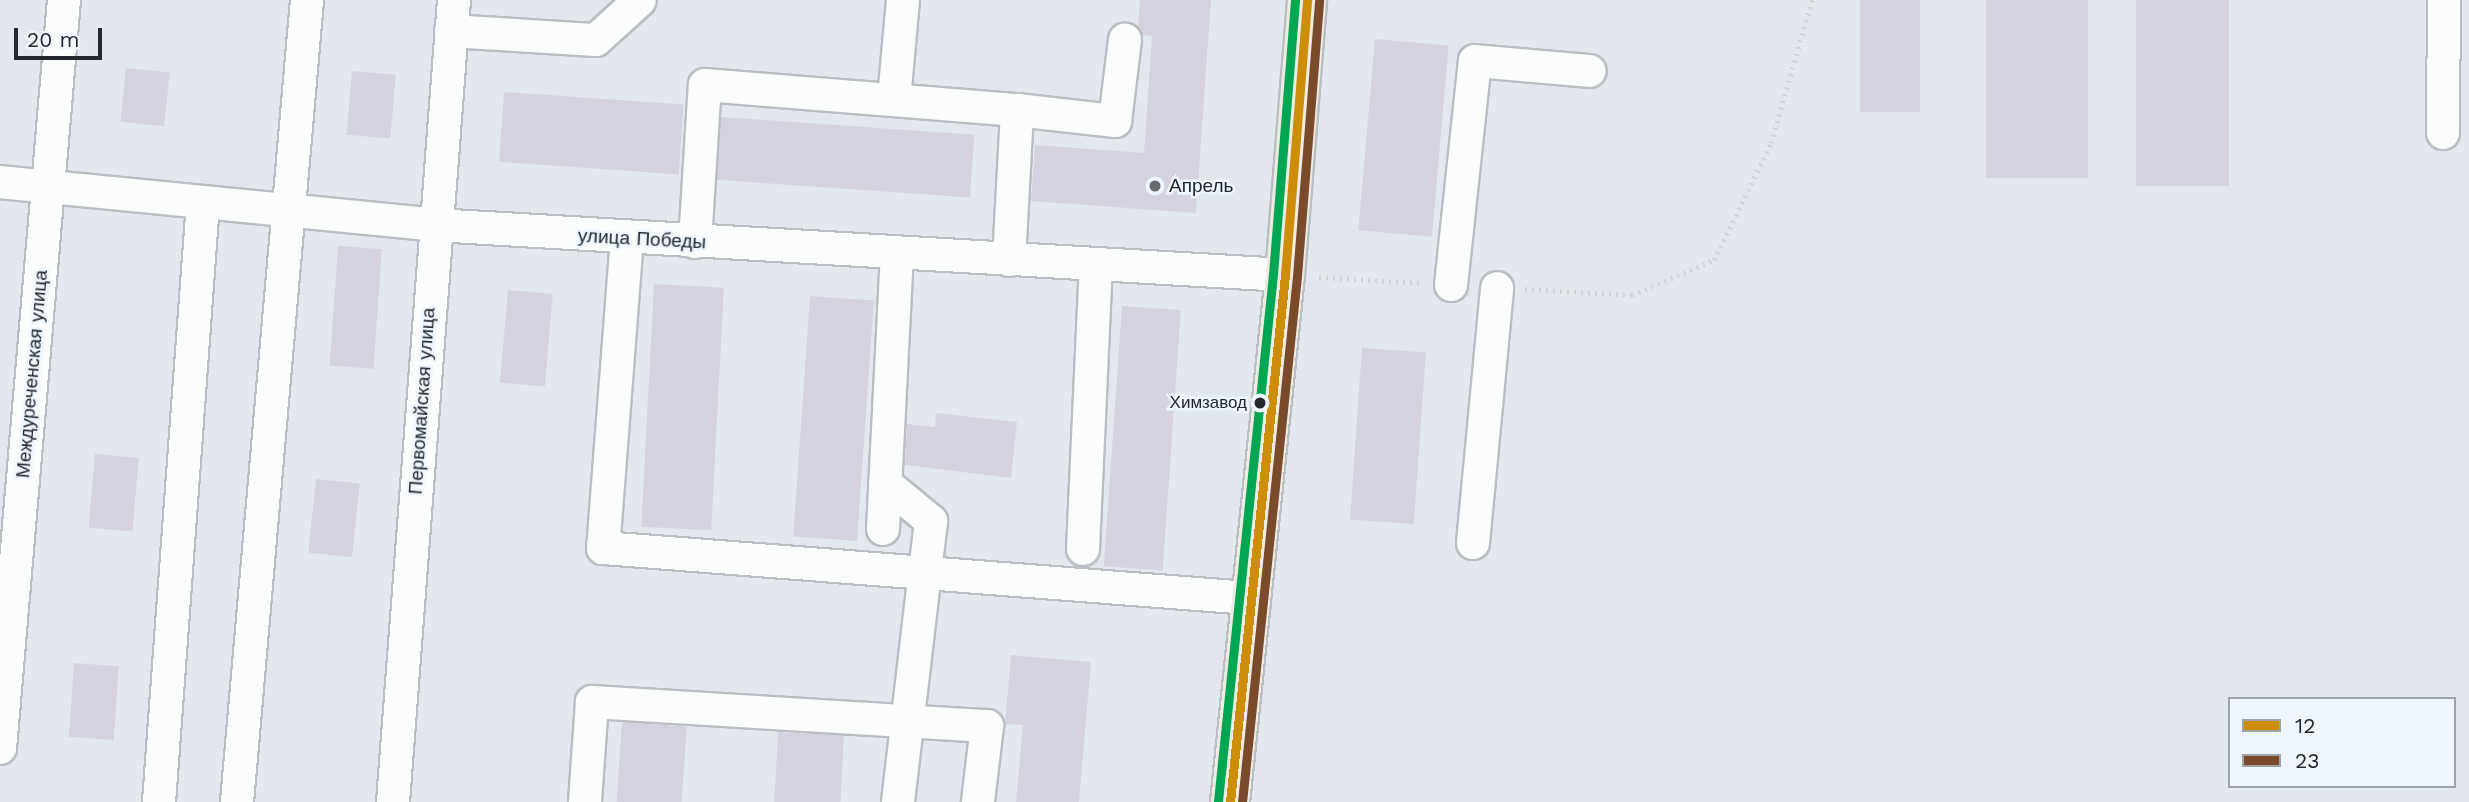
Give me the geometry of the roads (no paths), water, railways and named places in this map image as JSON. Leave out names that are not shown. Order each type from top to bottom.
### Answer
[{"type":"main road","points":[[1230,802],[1248,598],[1285,275],[1307,0]]},
{"type":"street","name":"Междуреченская улица","points":[[0,748],[64,0]]},
{"type":"street","points":[[237,802],[307,0]]},
{"type":"street","name":"Первомайская улица","points":[[393,802],[454,0]]},
{"type":"street","points":[[894,99],[903,0]]},
{"type":"street","points":[[2443,133],[2444,0]]},
{"type":"street","points":[[451,32],[596,40],[636,5]]},
{"type":"street","points":[[695,242],[705,85],[894,99],[1115,121],[1125,40]]},
{"type":"street","points":[[1451,285],[1475,61],[1590,71]]},
{"type":"street","points":[[1009,260],[1017,110]]},
{"type":"street","name":"улица Победы","points":[[0,182],[288,213],[435,225],[1285,275]]},
{"type":"street","points":[[159,802],[203,203]]},
{"type":"street","points":[[626,238],[603,548],[923,576],[1248,598]]},
{"type":"street","points":[[883,529],[897,253]]},
{"type":"street","points":[[1083,549],[1096,264]]},
{"type":"street","points":[[1473,543],[1497,288]]},
{"type":"street","points":[[885,483],[931,521],[898,802]]},
{"type":"street","points":[[585,802],[592,702],[987,726],[978,802]]},
{"type":"place","name":"Апрель","points":[[1155,186]]},
{"type":"place","name":"Химзавод","points":[[1260,403]]}]
